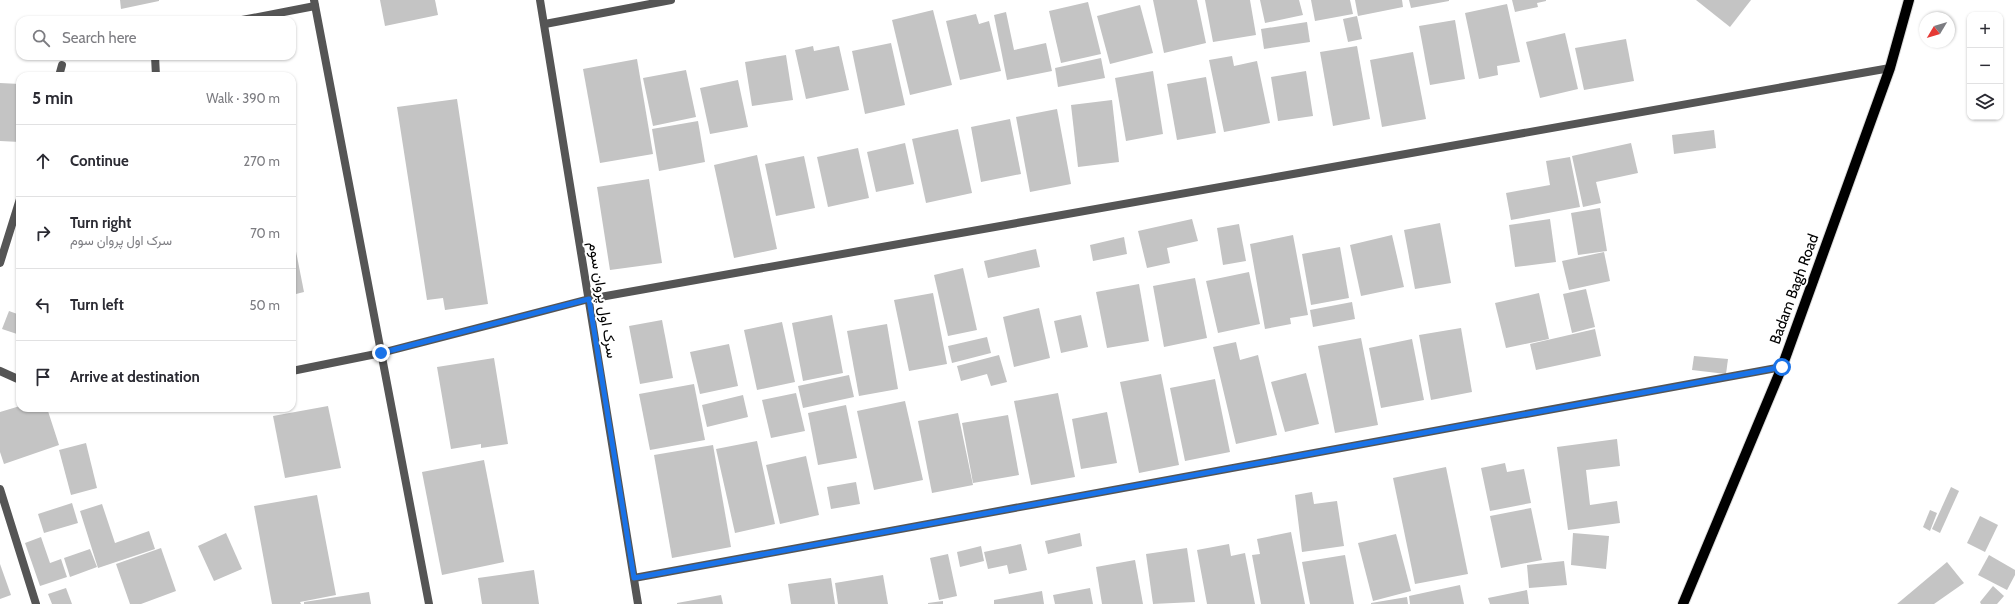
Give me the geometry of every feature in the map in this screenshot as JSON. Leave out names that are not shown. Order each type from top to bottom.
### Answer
[{"type":"main road","name":"Badam Bagh Road","points":[[1683,604],[1782,367],[1890,68],[1909,0]]},
{"type":"street","name":"سرک اول پروان سوم","points":[[540,0],[638,604]]},
{"type":"street","points":[[545,24],[671,0]]},
{"type":"street","points":[[259,16],[314,3],[429,604]]},
{"type":"street","points":[[155,60],[156,72]]},
{"type":"street","points":[[60,72],[62,66]]},
{"type":"street","points":[[296,370],[381,353],[589,299],[1890,68]]},
{"type":"street","points":[[0,262],[16,212]]},
{"type":"street","points":[[634,578],[1782,367]]},
{"type":"street","points":[[0,371],[16,378]]},
{"type":"street","points":[[0,489],[36,604]]},
{"type":"building","points":[[120,0],[159,0],[159,1],[121,9]]},
{"type":"building","points":[[380,0],[435,0],[438,15],[385,26]]},
{"type":"building","points":[[1153,0],[1197,0],[1206,43],[1164,53]]},
{"type":"building","points":[[1205,0],[1250,0],[1256,35],[1213,42]]},
{"type":"building","points":[[1260,0],[1299,0],[1303,15],[1265,23]]},
{"type":"building","points":[[1311,0],[1350,0],[1353,14],[1315,21]]},
{"type":"building","points":[[1355,0],[1402,0],[1403,7],[1358,16]]},
{"type":"building","points":[[1409,0],[1449,0],[1449,1],[1411,8]]},
{"type":"building","points":[[1512,0],[1546,1],[1537,3],[1538,7],[1515,12]]},
{"type":"building","points":[[1696,0],[1751,0],[1730,27]]},
{"type":"building","points":[[1088,2],[1101,54],[1061,63],[1049,11]]},
{"type":"building","points":[[1507,4],[1520,62],[1497,66],[1498,75],[1479,79],[1465,13]]},
{"type":"building","points":[[1140,5],[1153,53],[1110,64],[1097,16]]},
{"type":"building","points":[[933,10],[952,85],[910,95],[892,20]]},
{"type":"building","points":[[1006,12],[1014,50],[1046,43],[1052,71],[1007,80],[994,15]]},
{"type":"building","points":[[976,14],[979,24],[989,21],[1001,71],[960,80],[946,21]]},
{"type":"building","points":[[1357,16],[1362,39],[1348,42],[1343,19]]},
{"type":"building","points":[[1455,20],[1465,79],[1430,85],[1419,26]]},
{"type":"building","points":[[1307,22],[1310,42],[1264,49],[1261,29]]},
{"type":"building","points":[[1565,33],[1578,89],[1540,98],[1526,42]]},
{"type":"building","points":[[1626,39],[1634,81],[1584,90],[1575,48]]},
{"type":"building","points":[[891,43],[905,105],[865,114],[852,51]]},
{"type":"building","points":[[813,46],[814,51],[839,46],[849,90],[806,99],[795,50]]},
{"type":"building","points":[[1357,46],[1370,119],[1333,126],[1320,52]]},
{"type":"building","points":[[1413,52],[1426,119],[1382,127],[1370,60]]},
{"type":"building","points":[[786,55],[793,100],[752,106],[745,62]]},
{"type":"building","points":[[1232,56],[1234,66],[1257,61],[1270,123],[1224,132],[1209,60]]},
{"type":"building","points":[[1101,58],[1105,78],[1058,87],[1055,68]]},
{"type":"building","points":[[637,59],[653,154],[600,163],[583,69]]},
{"type":"building","points":[[686,70],[696,117],[653,126],[643,78]]},
{"type":"building","points":[[1153,71],[1163,134],[1126,141],[1115,78]]},
{"type":"building","points":[[1306,71],[1313,116],[1278,121],[1271,77]]},
{"type":"building","points":[[1206,77],[1216,133],[1177,140],[1167,84]]},
{"type":"building","points":[[738,80],[748,127],[710,134],[700,88]]},
{"type":"building","points":[[0,83],[16,84],[16,142],[0,141]]},
{"type":"building","points":[[457,99],[488,304],[445,310],[443,298],[427,300],[397,107]]},
{"type":"building","points":[[1112,100],[1119,162],[1078,167],[1071,105]]},
{"type":"building","points":[[1057,109],[1071,184],[1030,192],[1016,117]]},
{"type":"building","points":[[1010,119],[1021,174],[981,182],[971,127]]},
{"type":"building","points":[[698,121],[705,162],[659,171],[652,129]]},
{"type":"building","points":[[958,129],[972,193],[926,203],[912,139]]},
{"type":"building","points":[[1714,130],[1716,148],[1674,154],[1672,135]]},
{"type":"building","points":[[905,143],[914,184],[876,192],[867,152]]},
{"type":"building","points":[[1631,143],[1638,173],[1596,182],[1601,203],[1583,207],[1572,156]]},
{"type":"building","points":[[858,148],[869,198],[828,207],[817,157]]},
{"type":"building","points":[[757,155],[777,249],[734,258],[714,165]]},
{"type":"building","points":[[804,156],[815,208],[776,216],[765,164]]},
{"type":"building","points":[[1570,157],[1580,207],[1511,220],[1506,193],[1550,185],[1546,161]]},
{"type":"building","points":[[649,179],[662,263],[610,270],[597,187]]},
{"type":"building","points":[[1600,208],[1607,251],[1578,255],[1571,213]]},
{"type":"building","points":[[1192,219],[1198,241],[1167,248],[1170,263],[1147,268],[1138,231]]},
{"type":"building","points":[[1550,219],[1556,262],[1515,267],[1509,225]]},
{"type":"building","points":[[1440,223],[1451,283],[1415,289],[1404,230]]},
{"type":"building","points":[[1239,224],[1246,261],[1223,265],[1217,228]]},
{"type":"building","points":[[1293,235],[1308,315],[1290,318],[1291,324],[1265,329],[1250,244]]},
{"type":"building","points":[[1392,235],[1404,287],[1361,296],[1350,245]]},
{"type":"building","points":[[1124,237],[1127,254],[1093,261],[1090,245]]},
{"type":"building","points":[[1340,247],[1349,298],[1311,305],[1302,254]]},
{"type":"building","points":[[1036,249],[1040,267],[988,278],[984,261]]},
{"type":"building","points":[[296,251],[304,292],[296,294]]},
{"type":"building","points":[[1604,252],[1610,281],[1569,290],[1562,261]]},
{"type":"building","points":[[963,268],[977,330],[948,336],[934,275]]},
{"type":"building","points":[[1249,272],[1260,324],[1218,333],[1206,281]]},
{"type":"building","points":[[1195,278],[1207,338],[1164,347],[1153,286]]},
{"type":"building","points":[[1139,284],[1149,341],[1107,348],[1096,292]]},
{"type":"building","points":[[1586,289],[1595,327],[1572,333],[1563,294]]},
{"type":"building","points":[[933,293],[947,364],[909,371],[894,300]]},
{"type":"building","points":[[1539,293],[1549,339],[1506,348],[1495,303]]},
{"type":"building","points":[[1352,302],[1355,319],[1313,327],[1310,310]]},
{"type":"building","points":[[1039,308],[1050,358],[1014,367],[1003,317]]},
{"type":"building","points":[[9,311],[16,314],[16,334],[2,329]]},
{"type":"building","points":[[832,315],[843,373],[803,381],[792,323]]},
{"type":"building","points":[[1081,315],[1088,347],[1061,353],[1054,321]]},
{"type":"building","points":[[662,320],[673,378],[640,384],[629,326]]},
{"type":"building","points":[[782,322],[795,382],[757,390],[744,330]]},
{"type":"building","points":[[887,324],[898,389],[859,396],[847,331]]},
{"type":"building","points":[[1461,328],[1472,392],[1431,400],[1419,335]]},
{"type":"building","points":[[1595,329],[1601,356],[1536,370],[1530,344]]},
{"type":"building","points":[[987,337],[991,353],[952,363],[948,346]]},
{"type":"building","points":[[1361,338],[1378,425],[1335,433],[1318,346]]},
{"type":"building","points":[[1412,339],[1424,400],[1381,408],[1369,348]]},
{"type":"building","points":[[1236,342],[1240,360],[1258,355],[1277,435],[1236,444],[1213,347]]},
{"type":"building","points":[[729,344],[738,386],[700,394],[690,352]]},
{"type":"building","points":[[999,355],[1007,382],[991,386],[987,374],[961,381],[957,366]]},
{"type":"building","points":[[1694,356],[1728,359],[1726,374],[1692,370]]},
{"type":"building","points":[[494,358],[508,444],[481,448],[481,444],[451,449],[437,367]]},
{"type":"building","points":[[1306,373],[1319,424],[1285,432],[1271,382]]},
{"type":"building","points":[[1161,374],[1179,465],[1139,473],[1120,382]]},
{"type":"building","points":[[849,375],[854,397],[803,408],[798,386]]},
{"type":"building","points":[[1215,379],[1230,452],[1185,461],[1170,388]]},
{"type":"building","points":[[694,384],[705,440],[650,450],[639,394]]},
{"type":"building","points":[[796,393],[805,431],[771,438],[762,400]]},
{"type":"building","points":[[1058,393],[1075,477],[1031,485],[1014,401]]},
{"type":"building","points":[[743,395],[748,417],[707,427],[702,405]]},
{"type":"building","points":[[905,401],[923,480],[874,490],[857,411]]},
{"type":"building","points":[[846,405],[857,458],[818,465],[808,413]]},
{"type":"building","points":[[328,406],[341,468],[285,478],[273,416]]},
{"type":"building","points":[[16,407],[16,412],[48,412],[59,445],[4,464],[0,452],[0,412]]},
{"type":"building","points":[[1107,412],[1117,463],[1081,469],[1072,419]]},
{"type":"building","points":[[958,413],[973,485],[932,493],[918,421]]},
{"type":"building","points":[[1008,415],[1019,475],[973,483],[962,423]]},
{"type":"building","points":[[1617,439],[1620,466],[1586,470],[1590,505],[1617,501],[1620,523],[1568,530],[1557,447]]},
{"type":"building","points":[[757,441],[775,524],[735,533],[716,449]]},
{"type":"building","points":[[86,443],[97,488],[71,495],[59,450]]},
{"type":"building","points":[[713,445],[731,547],[672,558],[654,455]]},
{"type":"building","points":[[806,456],[819,515],[780,524],[766,465]]},
{"type":"building","points":[[484,460],[504,562],[442,575],[422,472]]},
{"type":"building","points":[[1505,463],[1507,472],[1524,469],[1531,503],[1490,511],[1481,468]]},
{"type":"building","points":[[1446,467],[1468,574],[1415,584],[1393,478]]},
{"type":"building","points":[[856,482],[860,504],[831,509],[827,487]]},
{"type":"building","points":[[1951,487],[1959,491],[1940,533],[1932,529]]},
{"type":"building","points":[[1312,492],[1314,504],[1337,501],[1344,546],[1302,552],[1295,495]]},
{"type":"building","points":[[317,495],[336,595],[300,602],[301,604],[272,604],[254,506]]},
{"type":"building","points":[[72,503],[78,523],[44,533],[38,514]]},
{"type":"building","points":[[102,504],[115,543],[149,531],[155,549],[98,568],[80,511]]},
{"type":"building","points":[[1531,508],[1542,560],[1501,568],[1490,516]]},
{"type":"building","points":[[1930,510],[1937,513],[1930,531],[1923,527]]},
{"type":"building","points":[[1980,516],[1998,525],[1985,552],[1967,543]]},
{"type":"building","points":[[1291,532],[1305,604],[1261,604],[1252,555],[1260,554],[1257,539]]},
{"type":"building","points":[[226,533],[242,569],[214,581],[198,546]]},
{"type":"building","points":[[1080,533],[1082,546],[1048,554],[1045,541]]},
{"type":"building","points":[[1573,533],[1609,536],[1606,569],[1571,565]]},
{"type":"building","points":[[1396,534],[1411,591],[1373,601],[1358,543]]},
{"type":"building","points":[[41,537],[50,563],[61,559],[67,577],[40,586],[25,543]]},
{"type":"building","points":[[1021,544],[1027,570],[1009,574],[1007,565],[988,569],[984,552]]},
{"type":"building","points":[[1229,544],[1231,556],[1245,553],[1255,604],[1207,604],[1197,550]]},
{"type":"building","points":[[981,546],[984,561],[960,567],[957,552]]},
{"type":"building","points":[[161,548],[176,591],[141,604],[130,604],[116,564]]},
{"type":"building","points":[[1187,548],[1195,602],[1153,604],[1146,554]]},
{"type":"building","points":[[90,549],[97,567],[70,577],[64,558]]},
{"type":"building","points":[[948,554],[957,596],[939,600],[930,558]]},
{"type":"building","points":[[1345,555],[1354,604],[1310,604],[1302,562]]},
{"type":"building","points":[[1989,555],[2015,570],[2015,575],[2007,590],[1978,575]]},
{"type":"building","points":[[1135,560],[1143,604],[1102,604],[1096,567]]},
{"type":"building","points":[[1564,561],[1567,585],[1529,588],[1527,565]]},
{"type":"building","points":[[1947,562],[1964,583],[1934,604],[1897,604]]},
{"type":"building","points":[[0,564],[11,595],[0,599]]},
{"type":"building","points":[[534,570],[539,604],[482,604],[478,578]]},
{"type":"building","points":[[883,575],[888,604],[838,604],[835,583]]},
{"type":"building","points":[[831,578],[835,604],[791,604],[788,584]]},
{"type":"building","points":[[1460,585],[1464,604],[1410,604],[1409,596]]},
{"type":"building","points":[[1993,586],[2004,596],[1997,604],[1981,604],[1980,602]]},
{"type":"building","points":[[66,588],[72,604],[52,604],[48,594]]},
{"type":"building","points":[[1090,588],[1093,604],[1055,604],[1053,595]]},
{"type":"building","points":[[1527,590],[1529,604],[1490,604],[1488,598]]},
{"type":"building","points":[[1042,591],[1044,604],[994,604],[994,600]]},
{"type":"building","points":[[369,592],[371,604],[304,604],[304,602]]},
{"type":"building","points":[[721,595],[723,604],[677,604],[677,603]]},
{"type":"building","points":[[1407,597],[1408,604],[1371,604],[1371,603]]},
{"type":"building","points":[[943,601],[943,604],[928,604],[928,603]]},
{"type":"route","points":[[381,353],[589,299],[634,578],[1782,367]]}]
